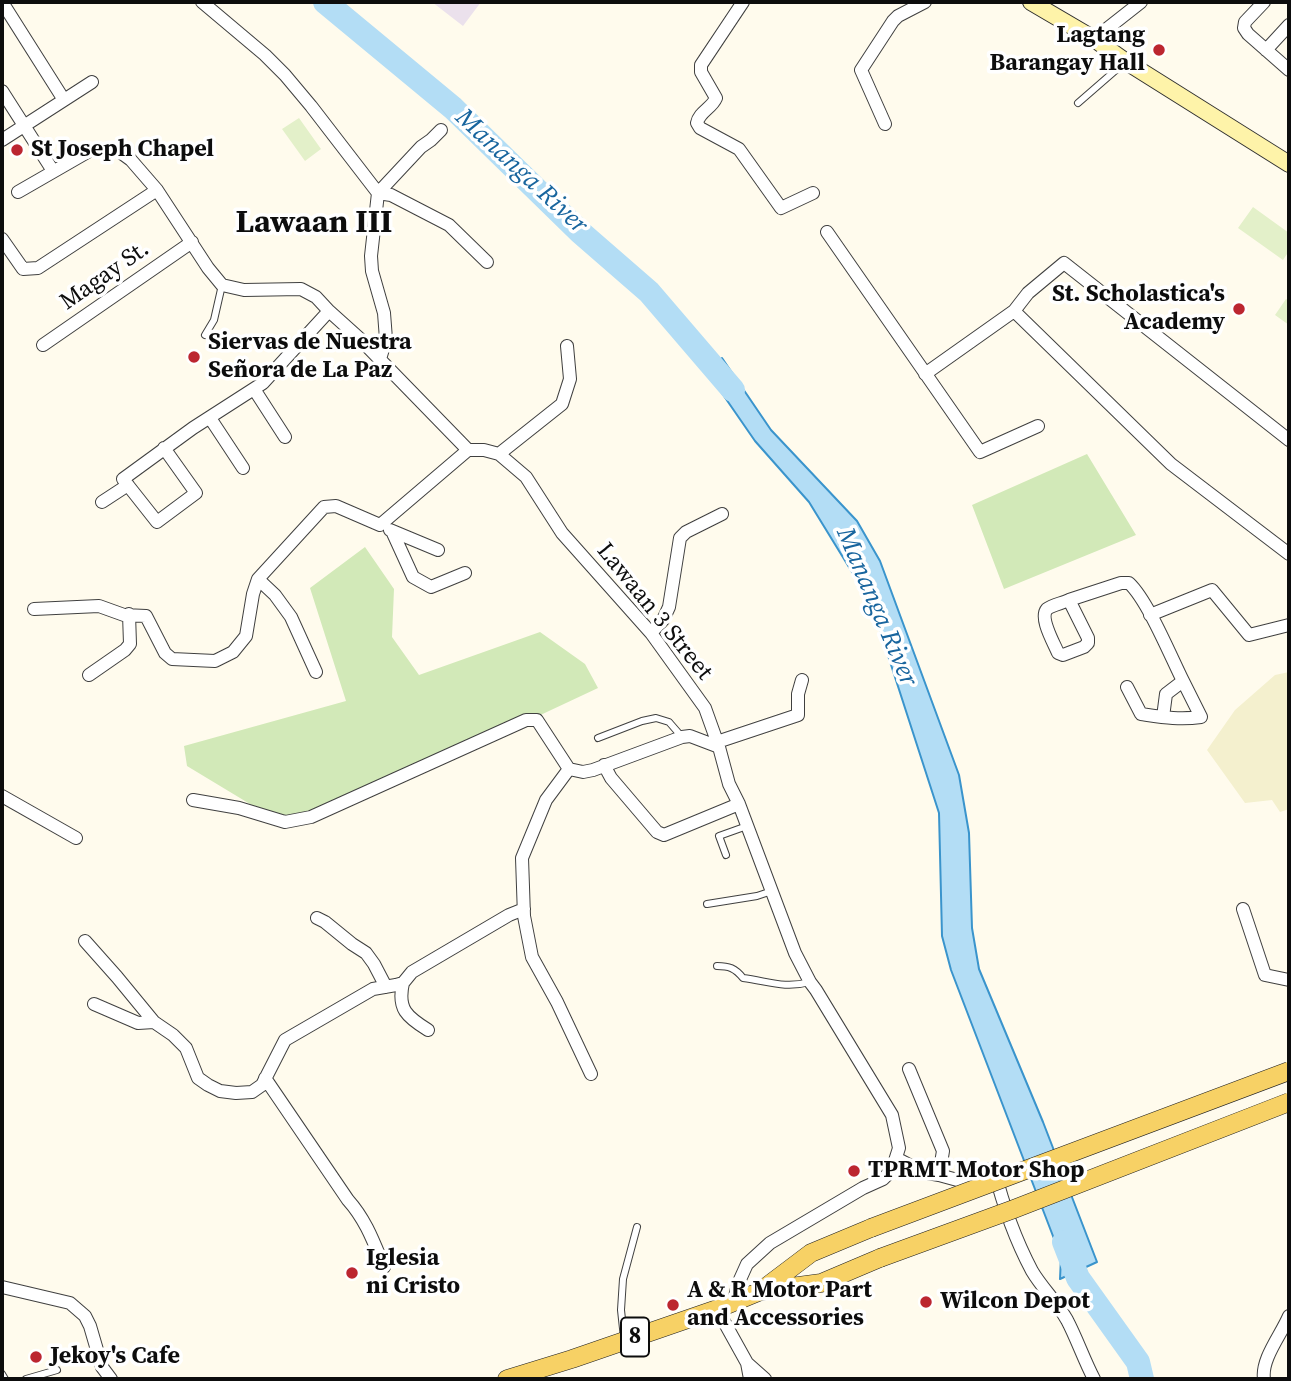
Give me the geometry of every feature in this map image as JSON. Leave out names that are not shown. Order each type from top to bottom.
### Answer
[{"type":"main road","points":[[1031,2],[1289,163]]},
{"type":"main road","name":"8","points":[[761,1291],[811,1253],[871,1228],[1289,1071]]},
{"type":"main road","name":"8","points":[[507,1379],[717,1309],[761,1291],[821,1283],[1289,1101]]},
{"type":"street","points":[[2,2],[64,100]]},
{"type":"street","points":[[202,2],[285,75],[378,193],[391,195],[449,226],[487,262]]},
{"type":"street","points":[[743,2],[701,65],[701,72],[716,98],[698,118],[697,123],[700,128],[738,149],[781,208],[813,193]]},
{"type":"street","points":[[885,124],[862,74],[862,66],[893,21],[925,2]]},
{"type":"street","points":[[1094,39],[1141,2]]},
{"type":"street","points":[[1264,2],[1245,22],[1244,28],[1289,70]]},
{"type":"street","points":[[1266,50],[1289,25]]},
{"type":"street","points":[[2,140],[92,82]]},
{"type":"street","points":[[2,91],[53,171]]},
{"type":"street","points":[[380,359],[386,339],[384,313],[371,256],[378,193],[440,130]]},
{"type":"street","points":[[18,192],[91,150],[120,152],[131,160],[157,190],[222,285],[244,290],[301,289],[316,297],[468,450]]},
{"type":"street","points":[[2,239],[23,269],[38,268],[157,190]]},
{"type":"street","points":[[827,232],[980,452],[1038,426]]},
{"type":"street","name":"Magay St.","points":[[43,345],[192,242]]},
{"type":"street","points":[[925,374],[1014,311],[1028,293],[1064,263],[1289,440]]},
{"type":"street","points":[[164,448],[196,494],[157,523],[123,479],[164,448],[270,376],[329,311]]},
{"type":"street","points":[[1014,311],[1171,464],[1289,554]]},
{"type":"street","points":[[386,528],[468,450],[499,454],[562,404],[570,379],[567,346]]},
{"type":"street","points":[[254,389],[285,437]]},
{"type":"street","points":[[210,418],[243,468]]},
{"type":"street","name":"Lawaan 3 Street","points":[[499,454],[526,477],[562,533],[651,633],[705,708],[729,784],[795,953],[892,1115],[899,1148],[896,1158]]},
{"type":"street","points":[[102,502],[128,485]]},
{"type":"street","points":[[34,610],[99,606],[124,615],[146,617],[165,653],[172,659],[215,661],[233,652],[246,636],[258,579],[324,507],[336,506],[438,550]]},
{"type":"street","points":[[651,633],[663,620],[669,607],[680,538],[686,532],[722,514]]},
{"type":"street","points":[[386,528],[413,577],[431,587],[465,573]]},
{"type":"street","points":[[258,579],[275,595],[291,617],[316,672]]},
{"type":"street","points":[[1069,600],[1121,583],[1129,583],[1150,615],[1201,716],[1182,719],[1141,714],[1127,687]]},
{"type":"street","points":[[1150,615],[1212,590],[1249,635],[1289,625]]},
{"type":"street","points":[[89,675],[130,644],[129,614]]},
{"type":"street","points":[[193,800],[239,808],[285,822],[311,817],[526,720],[537,720],[569,769],[583,772],[682,737],[690,736],[718,744],[797,715],[802,680]]},
{"type":"street","points":[[1163,717],[1166,694],[1183,681]]},
{"type":"street","points":[[604,765],[611,778],[657,832],[664,835],[738,804]]},
{"type":"street","points":[[569,769],[546,800],[522,858],[524,909],[532,957],[592,1074]]},
{"type":"street","points":[[2,796],[76,838]]},
{"type":"street","points":[[428,1030],[410,1018],[403,1008],[400,993],[402,983],[412,972],[509,915],[524,909]]},
{"type":"street","points":[[1243,909],[1265,975],[1289,980]]},
{"type":"street","points":[[317,918],[366,953],[386,987]]},
{"type":"street","points":[[85,941],[154,1022],[186,1048],[198,1078],[220,1091],[241,1094],[252,1092],[262,1085],[285,1040],[373,989],[402,983]]},
{"type":"street","points":[[94,1004],[138,1023],[154,1022]]},
{"type":"street","points":[[909,1069],[943,1151],[939,1175]]},
{"type":"street","points":[[265,1078],[348,1200],[359,1212],[384,1267]]},
{"type":"street","points":[[734,1301],[747,1264],[770,1243],[863,1188],[883,1180],[892,1170],[896,1158],[922,1172],[961,1181],[994,1169],[1000,1196],[1017,1240],[1034,1273],[1066,1320],[1094,1379]]},
{"type":"street","points":[[2,1287],[69,1303],[86,1316],[102,1367],[111,1379]]},
{"type":"street","points":[[717,1309],[747,1363],[750,1379]]},
{"type":"street","points":[[1264,1379],[1264,1363],[1288,1323]]},
{"type":"street","points":[[747,1363],[765,1379]]},
{"type":"lane","points":[[1078,103],[1125,61]]},
{"type":"lane","points":[[205,335],[214,320],[222,285]]},
{"type":"lane","points":[[597,738],[656,718],[669,722],[682,737]]},
{"type":"lane","points":[[726,855],[719,836],[747,826]]},
{"type":"lane","points":[[708,904],[772,891]]},
{"type":"lane","points":[[716,966],[728,966],[737,970],[743,978],[781,985],[797,986],[810,982]]},
{"type":"lane","points":[[624,1340],[621,1310],[624,1279],[637,1227]]},
{"type":"lane","points":[[26,1379],[57,1370]]},
{"type":"lane","points":[[2,1374],[5,1379]]},
{"type":"shaded area","points":[[432,2],[481,2],[463,26]]},
{"type":"shaded area","points":[[1289,672],[1289,809],[1280,812],[1272,800],[1245,803],[1207,750],[1235,710],[1275,675]]},
{"type":"green space","points":[[299,118],[321,149],[305,161],[282,129]]},
{"type":"green space","points":[[1253,207],[1289,233],[1289,251],[1283,260],[1238,228]]},
{"type":"green space","points":[[1286,299],[1289,301],[1289,325],[1275,315]]},
{"type":"green space","points":[[1087,454],[1136,535],[1004,589],[972,505]]},
{"type":"green space","points":[[365,547],[394,589],[392,637],[419,675],[540,632],[585,664],[598,688],[323,817],[288,827],[187,766],[184,746],[346,701],[310,588]]},
{"type":"water","points":[[722,358],[771,430],[857,521],[880,561],[959,775],[969,833],[972,928],[979,969],[1043,1122],[1097,1262],[1060,1279],[1061,1257],[951,970],[942,936],[939,813],[871,603],[809,502],[755,441],[706,370]]},
{"type":"waterway","name":"Mananga River","points":[[325,2],[453,108],[580,232],[649,292],[733,390]]},
{"type":"waterway","name":"Mananga River","points":[[1064,1242],[1078,1278],[1138,1362],[1142,1379]]},
{"type":"place","name":"Lagtang Barangay Hall","points":[[1159,50]]},
{"type":"place","name":"St Joseph Chapel","points":[[17,150]]},
{"type":"place","name":"St. Scholastica's Academy","points":[[1239,309]]},
{"type":"place","name":"Siervas de Nuestra Señora de La Paz","points":[[194,357]]},
{"type":"place","name":"TPRMT Motor Shop","points":[[854,1171]]},
{"type":"place","name":"Iglesia ni Cristo","points":[[352,1273]]},
{"type":"place","name":"Wilcon Depot","points":[[926,1302]]},
{"type":"place","name":"A & R Motor Part and Accessories","points":[[673,1305]]},
{"type":"place","name":"Jekoy's Cafe","points":[[36,1357]]},
{"type":"district","name":"Lawaan III","points":[[314,224]]}]
